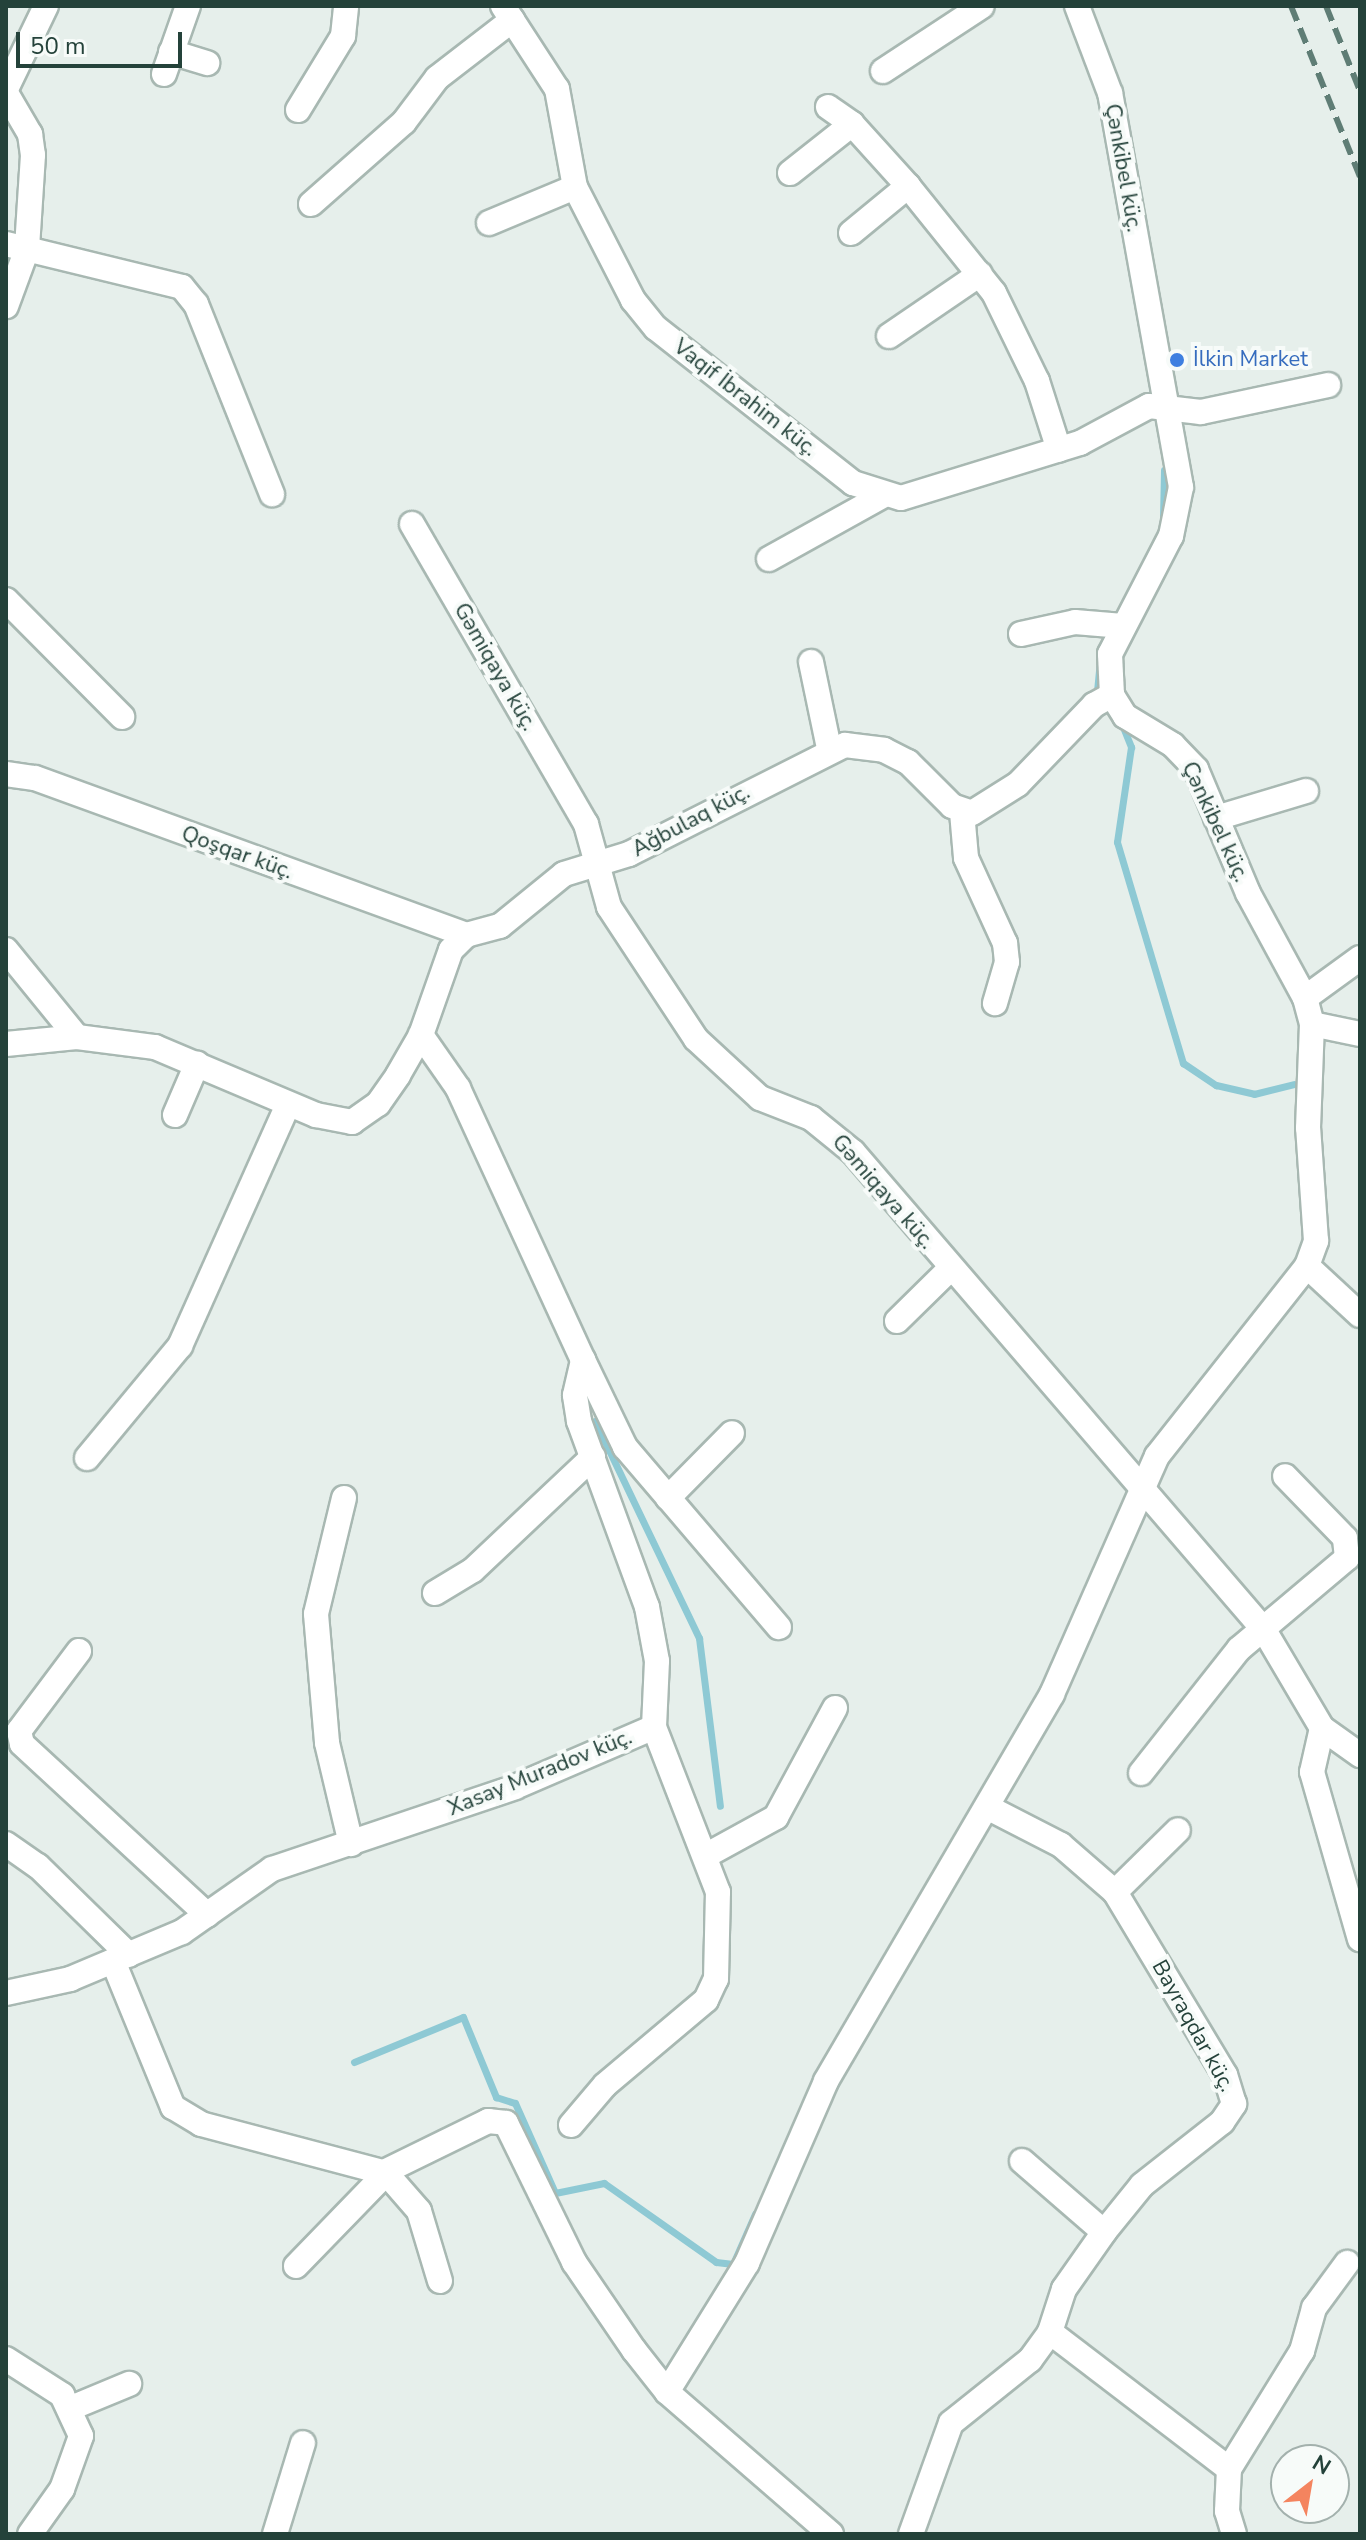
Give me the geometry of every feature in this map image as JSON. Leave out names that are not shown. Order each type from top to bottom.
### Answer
[{"type":"street","points":[[6,306],[33,155],[30,134],[6,91],[46,6]]},
{"type":"street","points":[[188,6],[168,63],[207,63]]},
{"type":"street","points":[[298,110],[343,36],[346,6]]},
{"type":"street","points":[[883,71],[982,6]]},
{"type":"street","name":"Çənkibel küç.","points":[[667,2392],[747,2263],[826,2081],[989,1808],[1085,1626],[1141,1486],[1173,1430],[1307,1266],[1317,1214],[1308,1128],[1312,1024],[1305,998],[1187,755],[1140,729],[1112,695],[1108,667],[1123,626],[1180,512],[1170,412],[1153,349],[1110,93],[1077,6]]},
{"type":"street","points":[[311,204],[404,122],[437,78],[507,13]]},
{"type":"street","name":"Vaqif İbrahim küç.","points":[[507,13],[557,89],[575,187],[633,300],[656,328],[842,475],[882,496]]},
{"type":"street","points":[[828,107],[852,124],[980,274],[1037,381],[1059,450]]},
{"type":"street","points":[[790,173],[852,124]]},
{"type":"street","points":[[851,233],[908,186]]},
{"type":"street","points":[[489,223],[575,187]]},
{"type":"street","points":[[16,247],[182,287],[196,304],[272,494]]},
{"type":"street","points":[[889,336],[980,274]]},
{"type":"street","points":[[769,559],[882,496],[901,498],[1059,450],[1136,411],[1201,412],[1328,385]]},
{"type":"street","name":"Gəmiqaya küç.","points":[[412,524],[586,824],[609,907],[696,1039],[760,1098],[811,1118],[843,1142],[1264,1630],[1322,1728],[1360,1755]]},
{"type":"street","points":[[6,600],[122,717]]},
{"type":"street","points":[[1021,634],[1075,622],[1123,626]]},
{"type":"street","points":[[811,662],[829,748],[884,750],[930,779],[962,812],[966,858],[1005,943],[1007,962],[995,1003]]},
{"type":"street","points":[[962,812],[983,808],[1018,784],[1094,705],[1112,695]]},
{"type":"street","name":"Ağbulaq küç.","points":[[466,935],[500,926],[564,874],[595,861],[629,854],[829,748]]},
{"type":"street","name":"Qoşqar küç.","points":[[6,774],[35,778],[466,935]]},
{"type":"street","points":[[1216,818],[1306,791]]},
{"type":"street","points":[[6,1044],[77,1037],[155,1047],[288,1104],[336,1121],[364,1118],[421,1035],[444,965],[466,935]]},
{"type":"street","points":[[6,950],[77,1037]]},
{"type":"street","points":[[1305,998],[1360,958]]},
{"type":"street","points":[[1312,1024],[1360,1034]]},
{"type":"street","points":[[421,1035],[458,1088],[625,1447],[779,1627]]},
{"type":"street","points":[[175,1115],[197,1064]]},
{"type":"street","points":[[87,1458],[180,1346],[288,1104]]},
{"type":"street","points":[[1307,1266],[1360,1315]]},
{"type":"street","points":[[897,1321],[950,1269]]},
{"type":"street","name":"Xasay Muradov küç.","points":[[6,1993],[121,1958],[207,1915],[264,1872],[515,1787],[654,1727],[657,1661],[647,1607],[593,1457],[575,1395],[583,1360]]},
{"type":"street","points":[[668,1498],[732,1433]]},
{"type":"street","points":[[435,1593],[473,1570],[593,1457]]},
{"type":"street","points":[[1141,1773],[1239,1649],[1347,1558],[1350,1548],[1285,1476]]},
{"type":"street","points":[[344,1498],[316,1614],[327,1743],[351,1844]]},
{"type":"street","points":[[79,1651],[19,1731],[22,1744],[113,1822],[207,1915]]},
{"type":"street","points":[[707,1855],[776,1817],[835,1708]]},
{"type":"street","points":[[571,2125],[605,2085],[706,2000],[716,1979],[720,1926],[707,1855],[654,1727]]},
{"type":"street","points":[[1322,1728],[1312,1772],[1360,1939]]},
{"type":"street","name":"Bayraqdar küç.","points":[[911,2534],[951,2423],[1014,2377],[1050,2332],[1064,2289],[1104,2232],[1142,2185],[1222,2122],[1235,2095],[1115,1892],[1061,1845],[989,1808]]},
{"type":"street","points":[[1115,1892],[1178,1830]]},
{"type":"street","points":[[6,1844],[38,1866],[121,1958],[173,2107],[184,2117],[385,2173],[419,2211],[440,2281]]},
{"type":"street","points":[[296,2266],[385,2173],[488,2121],[506,2123],[574,2262],[667,2392],[831,2534]]},
{"type":"street","points":[[1022,2161],[1104,2232]]},
{"type":"street","points":[[1234,2534],[1227,2511],[1229,2469],[1302,2351],[1314,2308],[1347,2263]]},
{"type":"street","points":[[1050,2332],[1229,2469]]},
{"type":"street","points":[[6,2359],[62,2395],[71,2408],[81,2436],[78,2457],[30,2534]]},
{"type":"street","points":[[71,2408],[129,2384]]},
{"type":"street","points":[[275,2534],[303,2443]]},
{"type":"waterway","points":[[1163,518],[1164,470]]},
{"type":"waterway","points":[[1097,691],[1101,650]]},
{"type":"waterway","points":[[1123,727],[1131,747],[1117,842],[1183,1063],[1216,1085],[1254,1094],[1294,1084]]},
{"type":"waterway","points":[[595,1421],[699,1638],[720,1806]]},
{"type":"waterway","points":[[354,2062],[463,2017],[496,2097],[515,2103],[555,2193],[604,2183],[716,2262],[733,2264],[755,2214]]},
{"type":"railway","points":[[1291,6],[1360,177]]},
{"type":"railway","points":[[1326,6],[1360,91]]},
{"type":"place","name":"İlkin Market","points":[[1177,360]]}]
